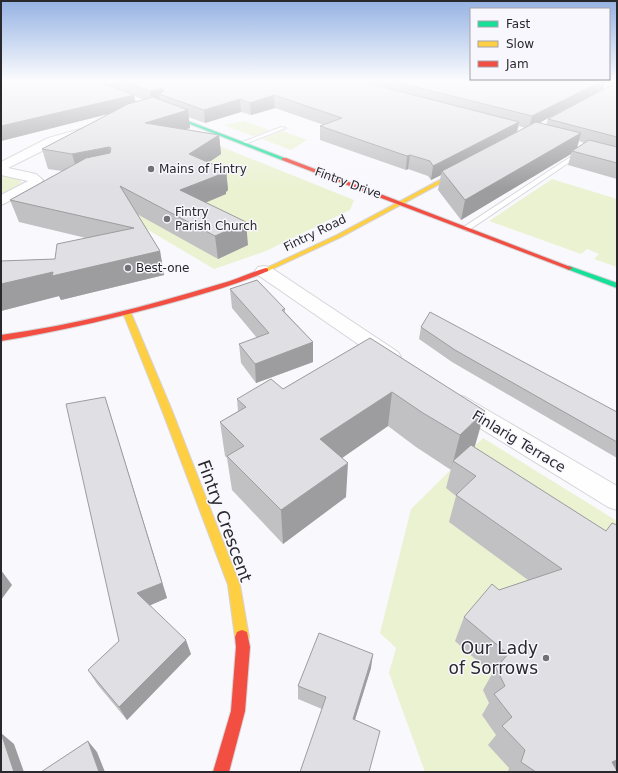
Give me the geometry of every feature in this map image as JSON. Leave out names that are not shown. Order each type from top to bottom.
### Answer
[{"type":"street","name":"Fintry Drive","points":[[172,116],[401,202],[617,286]]},
{"type":"street","points":[[1,167],[52,141],[105,125]]},
{"type":"street","points":[[570,145],[589,150]]},
{"type":"street","name":"Fintry Road","points":[[1,338],[44,332],[128,313],[215,288],[264,271],[339,236],[477,162]]},
{"type":"street","points":[[1,171],[39,180],[1,201]]},
{"type":"street","points":[[264,271],[406,368]]},
{"type":"street","name":"Fintry Crescent","points":[[128,313],[234,585],[243,647],[238,711],[221,772]]},
{"type":"street","name":"Finlarig Terrace","points":[[438,389],[470,411],[617,499]]},
{"type":"lane","points":[[243,143],[283,128]]},
{"type":"lane","points":[[466,228],[589,150]]},
{"type":"green space","points":[[244,121],[269,130],[253,136],[224,125]]},
{"type":"green space","points":[[283,131],[307,140],[291,150],[262,139]]},
{"type":"green space","points":[[212,143],[354,200],[350,210],[266,251],[214,269],[103,203]]},
{"type":"green space","points":[[1,175],[20,179],[21,183],[1,194]]},
{"type":"green space","points":[[552,179],[617,199],[617,267],[594,259],[599,254],[587,249],[581,254],[489,221]]},
{"type":"green space","points":[[483,438],[617,521],[617,772],[425,772],[389,673],[396,648],[380,633],[411,509]]},
{"type":"building","points":[[1,116],[44,116],[1,126]]},
{"type":"building","points":[[105,116],[168,116],[145,123],[219,135],[189,154],[226,170],[221,172],[224,173],[180,190],[246,222],[215,236],[120,186],[160,251],[52,276],[53,272],[1,284],[1,261],[55,259],[57,244],[134,228],[10,200],[86,158],[110,153],[111,148],[109,147],[72,154],[42,149]]},
{"type":"building","points":[[336,116],[496,116],[519,122],[433,166],[430,161],[410,155],[407,156],[320,126],[342,118]]},
{"type":"building","points":[[553,116],[617,116],[617,137],[548,119]]},
{"type":"building","points":[[536,122],[581,133],[465,200],[442,171]]},
{"type":"building","points":[[589,140],[617,147],[617,163],[572,151]]},
{"type":"building","points":[[257,280],[285,309],[282,310],[313,342],[255,364],[239,344],[269,333],[230,289]]},
{"type":"building","points":[[430,312],[617,412],[617,442],[455,350],[421,327]]},
{"type":"building","points":[[370,338],[485,411],[460,435],[392,392],[320,439],[348,463],[281,510],[227,456],[244,446],[220,422],[246,407],[237,399],[271,379],[283,389]]},
{"type":"building","points":[[105,397],[162,583],[137,593],[186,640],[119,707],[88,670],[119,641],[66,404]]},
{"type":"building","name":"Our Lady of Sorrows","points":[[471,445],[606,531],[612,523],[617,525],[617,760],[612,762],[617,772],[536,772],[521,762],[525,750],[502,726],[512,717],[494,694],[505,686],[496,668],[508,654],[464,617],[492,584],[499,590],[562,569],[456,495],[476,476],[453,461]]},
{"type":"building","points":[[319,633],[373,654],[353,719],[380,731],[369,772],[300,772],[326,697],[298,686]]},
{"type":"building","points":[[1,733],[14,772],[1,772]]},
{"type":"building","points":[[88,741],[99,772],[41,772]]},
{"type":"traffic: fast","points":[[173,116],[284,159]]},
{"type":"traffic: fast","points":[[569,268],[617,286]]},
{"type":"traffic: slow","points":[[266,270],[339,236],[466,168]]},
{"type":"traffic: slow","points":[[127,313],[168,413],[234,585],[242,637]]},
{"type":"traffic: jam","points":[[284,159],[569,268]]},
{"type":"traffic: jam","points":[[1,338],[90,322],[133,311],[233,283],[266,270]]},
{"type":"traffic: jam","points":[[221,772],[238,711],[243,647],[242,637]]},
{"type":"place","name":"Mains of Fintry","points":[[151,169]]},
{"type":"place","name":"Fintry Parish Church","points":[[167,219]]},
{"type":"place","name":"Best-one","points":[[128,268]]},
{"type":"place","name":"Our Lady of Sorrows","points":[[546,658]]}]
